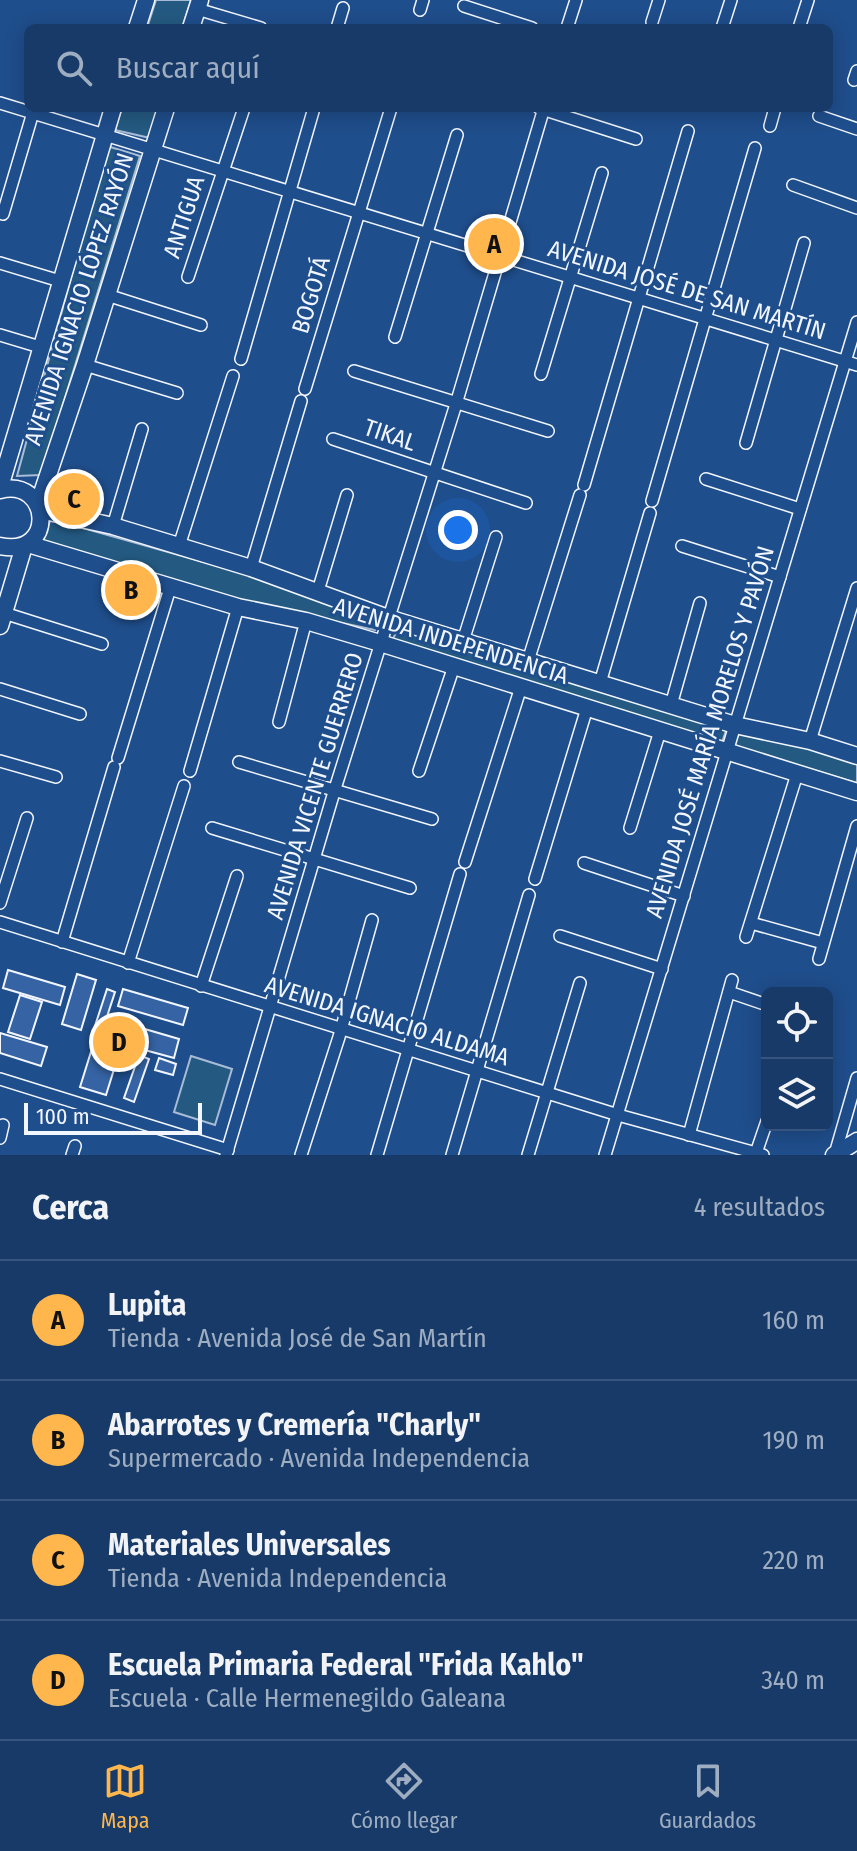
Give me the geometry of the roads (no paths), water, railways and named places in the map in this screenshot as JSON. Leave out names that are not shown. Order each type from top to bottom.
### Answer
[{"type":"main road","points":[[138,24],[146,0]]},
{"type":"main road","name":"AVENIDA IGNACIO LÓPEZ RAYÓN","points":[[0,488],[112,112]]},
{"type":"main road","name":"AVENIDA IGNACIO LÓPEZ RAYÓN","points":[[26,545],[39,529],[39,508],[165,112]]},
{"type":"main road","name":"AVENIDA INDEPENDENCIA","points":[[0,488],[25,492],[39,508],[113,526],[251,568],[388,618],[735,725],[810,741],[857,756]]},
{"type":"main road","points":[[2,619],[26,545]]},
{"type":"main road","name":"AVENIDA INDEPENDENCIA","points":[[0,546],[12,549],[26,545],[238,607],[306,621],[857,792]]},
{"type":"main road","points":[[834,1154],[857,1141]]},
{"type":"street","points":[[568,24],[576,0]]},
{"type":"street","points":[[652,22],[659,0]]},
{"type":"street","points":[[723,24],[731,0]]},
{"type":"street","points":[[800,24],[808,0]]},
{"type":"street","points":[[198,5],[250,24]]},
{"type":"street","points":[[464,6],[520,24]]},
{"type":"street","points":[[338,24],[343,8]]},
{"type":"street","name":"AVENIDA JOSÉ DE SAN MARTÍN","points":[[0,103],[24,108]]},
{"type":"street","points":[[3,214],[32,112]]},
{"type":"street","name":"AVENIDA JOSÉ DE SAN MARTÍN","points":[[39,112],[153,150],[851,364]]},
{"type":"street","name":"ANTIGUA","points":[[188,277],[243,112]]},
{"type":"street","points":[[241,359],[313,112]]},
{"type":"street","name":"BOGOTÁ","points":[[251,568],[390,112]]},
{"type":"street","name":"AVENIDA VICENTE GUERRERO","points":[[227,1153],[334,792],[501,256],[541,112]]},
{"type":"street","points":[[551,112],[636,139]]},
{"type":"street","points":[[770,126],[774,112]]},
{"type":"street","points":[[819,116],[857,129]]},
{"type":"street","points":[[528,661],[688,131]]},
{"type":"street","points":[[395,337],[457,135]]},
{"type":"street","points":[[600,683],[755,148]]},
{"type":"street","points":[[541,374],[602,173]]},
{"type":"street","points":[[793,185],[857,208]]},
{"type":"street","points":[[746,443],[804,243]]},
{"type":"street","points":[[0,263],[60,281]]},
{"type":"street","points":[[107,295],[201,325]]},
{"type":"street","name":"AVENIDA JOSÉ MARÍA MORELOS Y PAVÓN","points":[[605,1155],[800,509],[851,364],[857,322]]},
{"type":"street","points":[[0,335],[40,347]]},
{"type":"street","points":[[85,365],[177,393]]},
{"type":"street","points":[[354,371],[548,431]]},
{"type":"street","points":[[179,546],[233,376]]},
{"type":"street","points":[[113,526],[142,429]]},
{"type":"street","name":"TIKAL","points":[[333,439],[526,503]]},
{"type":"street","points":[[706,479],[800,509]]},
{"type":"street","points":[[318,591],[347,495]]},
{"type":"street","points":[[463,641],[496,537]]},
{"type":"street","points":[[682,546],[780,577]]},
{"type":"street","points":[[62,942],[171,585]]},
{"type":"street","points":[[810,741],[857,588]]},
{"type":"street","points":[[671,705],[700,603]]},
{"type":"street","points":[[190,771],[238,607]]},
{"type":"street","points":[[2,619],[102,644]]},
{"type":"street","points":[[279,722],[306,621]]},
{"type":"street","points":[[419,771],[454,666]]},
{"type":"street","points":[[465,862],[521,687]]},
{"type":"street","points":[[0,689],[80,714]]},
{"type":"street","points":[[535,879],[587,708]]},
{"type":"street","points":[[630,828],[660,731]]},
{"type":"street","points":[[0,761],[56,777]]},
{"type":"street","points":[[239,762],[432,819]]},
{"type":"street","points":[[746,937],[797,774]]},
{"type":"street","points":[[128,963],[184,786]]},
{"type":"street","points":[[0,903],[27,818]]},
{"type":"street","points":[[819,959],[857,826]]},
{"type":"street","points":[[212,828],[410,888]]},
{"type":"street","points":[[584,863],[684,896]]},
{"type":"street","points":[[377,1155],[460,874]]},
{"type":"street","points":[[201,986],[237,876]]},
{"type":"street","points":[[452,1155],[529,895]]},
{"type":"street","points":[[301,1155],[372,920]]},
{"type":"street","name":"AVENIDA IGNACIO ALDAMA","points":[[0,922],[408,1051],[759,1154]]},
{"type":"street","points":[[751,923],[823,943]]},
{"type":"street","points":[[560,936],[662,969]]},
{"type":"street","points":[[528,1155],[580,983]]},
{"type":"street","points":[[689,1135],[731,986],[761,1002]]},
{"type":"street","points":[[834,1154],[857,1078]]},
{"type":"street","points":[[0,1079],[227,1153]]},
{"type":"street","points":[[0,1138],[3,1125]]},
{"type":"street","points":[[759,1154],[765,1131]]},
{"type":"place","name":"Lupita","points":[[494,244]]},
{"type":"place","name":"Materiales Universales","points":[[74,499]]},
{"type":"place","name":"Abarrotes y Cremería \"Charly\"","points":[[131,590]]},
{"type":"place","name":"Escuela Primaria Federal \"Frida Kahlo\"","points":[[119,1042]]}]
